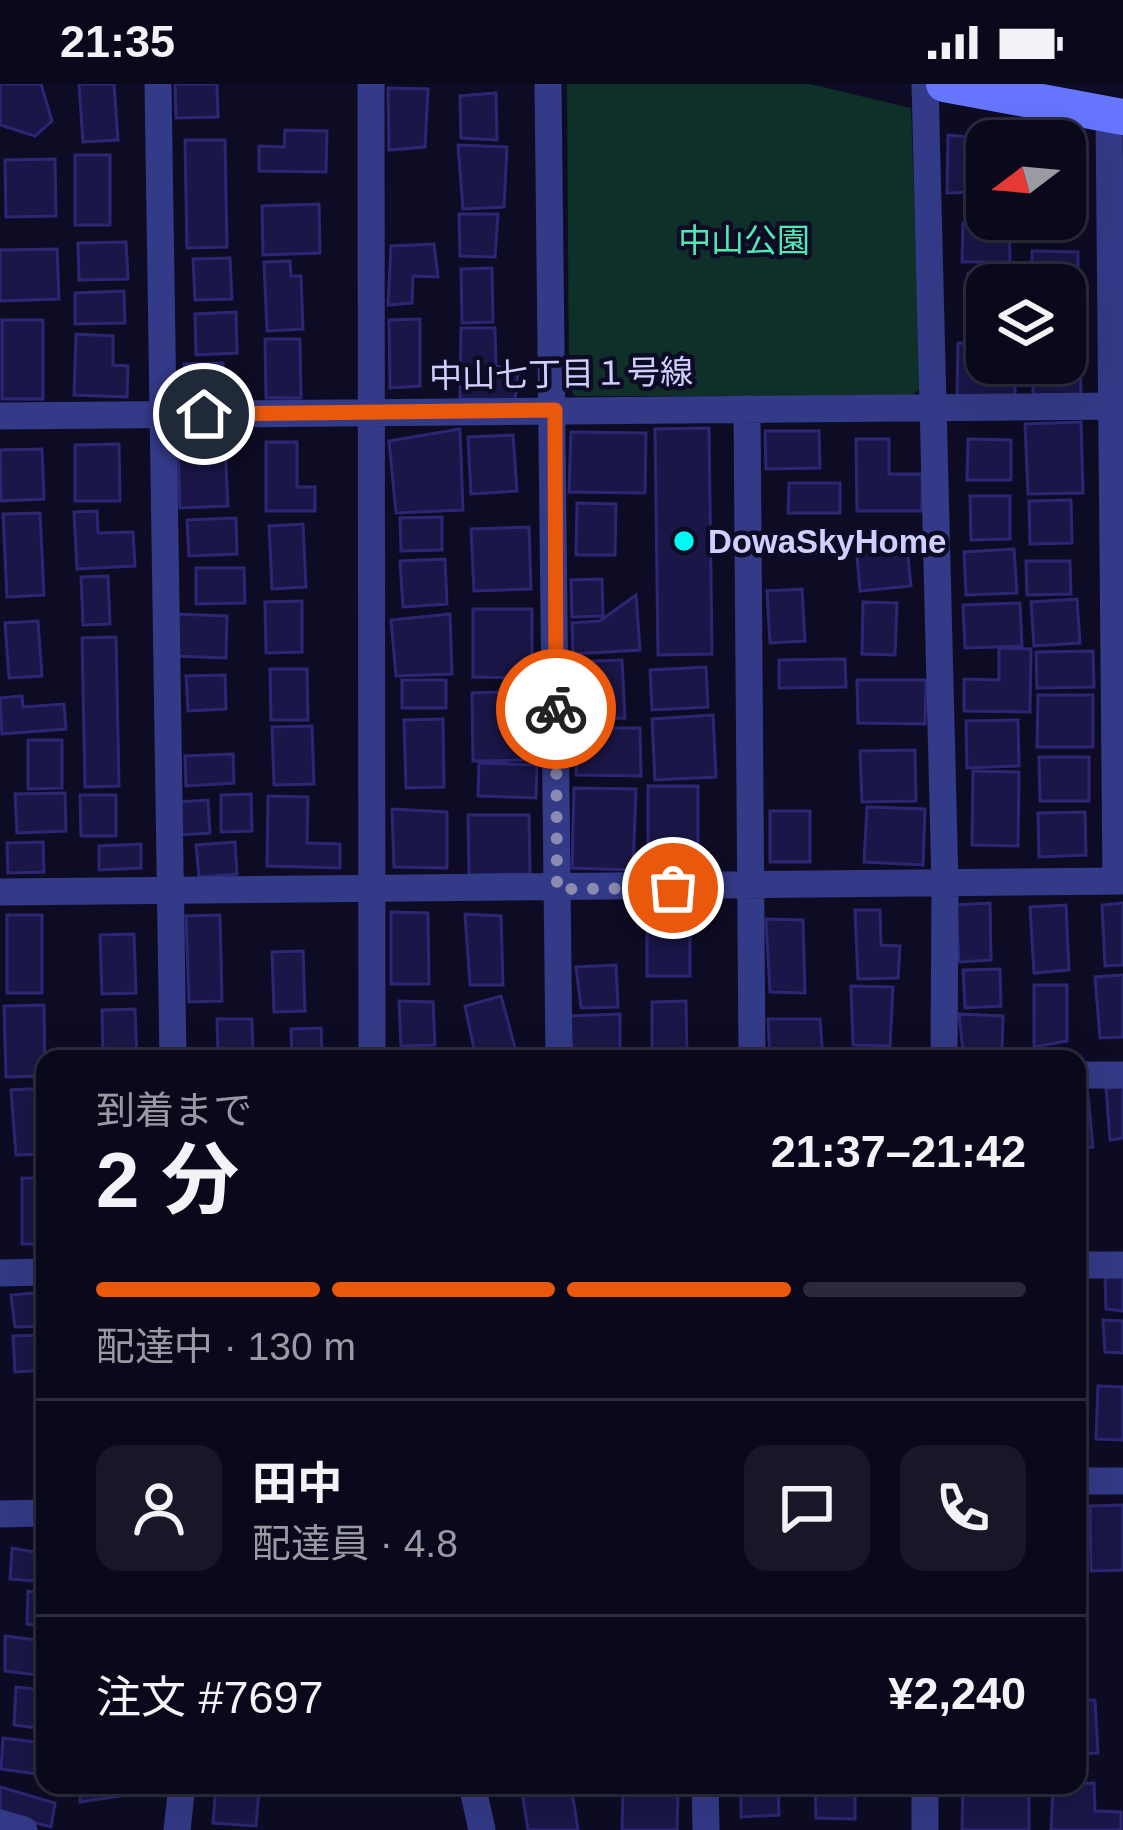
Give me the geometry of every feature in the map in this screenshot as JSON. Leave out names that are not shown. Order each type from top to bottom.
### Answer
[{"type":"street","points":[[158,84],[173,1050]]},
{"type":"street","points":[[371,84],[372,1050]]},
{"type":"street","points":[[548,84],[559,1050]]},
{"type":"street","points":[[925,84],[945,884],[944,1050]]},
{"type":"street","points":[[0,892],[1120,881],[1116,116],[944,84]]},
{"type":"street","name":"中山七丁目１号線","points":[[0,416],[1117,406]]},
{"type":"street","points":[[747,409],[752,1050]]},
{"type":"street","points":[[1086,1075],[1123,1075]]},
{"type":"street","points":[[1086,1265],[1123,1265]]},
{"type":"street","points":[[0,1273],[36,1273]]},
{"type":"street","points":[[1086,1481],[1123,1480]]},
{"type":"street","points":[[0,1514],[36,1513]]},
{"type":"street","points":[[177,1830],[181,1794]]},
{"type":"street","points":[[474,1794],[482,1830]]},
{"type":"street","points":[[705,1794],[706,1830]]},
{"type":"street","points":[[925,1830],[926,1794]]},
{"type":"street","points":[[0,1823],[24,1830]]},
{"type":"green space","name":"中山公園","points":[[567,84],[810,84],[911,108],[921,387],[912,396],[575,396],[569,388]]},
{"type":"building","points":[[0,84],[41,84],[52,121],[35,136],[0,125]]},
{"type":"building","points":[[79,84],[114,84],[118,140],[83,142]]},
{"type":"building","points":[[175,84],[217,84],[218,117],[176,118]]},
{"type":"building","points":[[388,88],[428,89],[425,147],[389,150]]},
{"type":"building","points":[[496,93],[497,140],[461,138],[460,96]]},
{"type":"building","points":[[285,130],[327,131],[326,172],[259,171],[259,146],[284,147]]},
{"type":"building","points":[[948,135],[966,137],[966,192],[947,193]]},
{"type":"building","points":[[185,140],[225,140],[227,247],[187,248]]},
{"type":"building","points":[[458,145],[507,147],[504,207],[463,209]]},
{"type":"building","points":[[75,155],[110,155],[110,225],[75,225]]},
{"type":"building","points":[[55,159],[56,216],[6,217],[5,160]]},
{"type":"building","points":[[319,204],[320,253],[263,255],[262,206]]},
{"type":"building","points":[[459,214],[498,214],[495,257],[460,256]]},
{"type":"building","points":[[963,223],[966,240],[1009,240],[1010,262],[962,262]]},
{"type":"building","points":[[126,242],[128,279],[79,280],[78,243]]},
{"type":"building","points":[[434,244],[438,277],[413,276],[412,303],[388,305],[391,246]]},
{"type":"building","points":[[57,249],[59,299],[0,301],[0,250]]},
{"type":"building","points":[[1032,251],[1078,252],[1078,264],[1032,264]]},
{"type":"building","points":[[230,258],[232,299],[195,300],[193,259]]},
{"type":"building","points":[[290,261],[291,276],[301,276],[303,329],[267,331],[264,262]]},
{"type":"building","points":[[492,268],[493,322],[462,323],[461,269]]},
{"type":"building","points":[[124,291],[125,323],[75,324],[75,293]]},
{"type":"building","points":[[236,312],[237,353],[196,355],[195,314]]},
{"type":"building","points":[[420,319],[420,386],[390,388],[389,320]]},
{"type":"building","points":[[2,320],[43,320],[43,399],[2,399]]},
{"type":"building","points":[[461,328],[495,328],[496,365],[518,376],[515,400],[460,399]]},
{"type":"building","points":[[76,334],[113,336],[113,365],[128,366],[127,397],[74,395]]},
{"type":"building","points":[[265,339],[300,339],[301,398],[266,398]]},
{"type":"building","points":[[958,343],[966,343],[966,384],[1015,384],[1015,398],[957,397]]},
{"type":"building","points":[[223,363],[225,398],[186,400],[184,364]]},
{"type":"building","points":[[1033,384],[1081,384],[1081,394],[1033,395]]},
{"type":"building","points":[[1081,422],[1083,493],[1028,494],[1025,424]]},
{"type":"building","name":"DowaSkyHome","points":[[709,428],[712,654],[658,655],[655,429]]},
{"type":"building","points":[[460,429],[463,510],[396,513],[389,441]]},
{"type":"building","points":[[765,431],[819,431],[820,468],[766,469]]},
{"type":"building","points":[[571,432],[646,433],[645,493],[569,492]]},
{"type":"building","points":[[513,435],[517,491],[471,494],[468,437]]},
{"type":"building","points":[[856,439],[889,439],[889,474],[922,474],[922,511],[857,511]]},
{"type":"building","points":[[968,439],[1011,440],[1011,480],[967,480]]},
{"type":"building","points":[[266,442],[297,442],[297,487],[315,487],[315,511],[266,511]]},
{"type":"building","points":[[119,444],[120,501],[75,501],[75,445]]},
{"type":"building","points":[[225,444],[228,506],[180,508],[178,445]]},
{"type":"building","points":[[42,449],[44,499],[1,501],[0,450]]},
{"type":"building","points":[[789,483],[840,483],[840,513],[788,513]]},
{"type":"building","points":[[970,496],[1010,496],[1010,539],[971,540]]},
{"type":"building","points":[[1071,500],[1072,543],[1030,544],[1029,501]]},
{"type":"building","points":[[577,503],[616,504],[615,555],[576,555]]},
{"type":"building","points":[[97,511],[98,533],[133,532],[135,566],[77,569],[74,512]]},
{"type":"building","points":[[40,513],[44,595],[7,597],[3,514]]},
{"type":"building","points":[[442,517],[442,550],[401,551],[400,518]]},
{"type":"building","points":[[236,518],[237,554],[189,556],[187,520]]},
{"type":"building","points":[[303,524],[306,587],[272,589],[269,526]]},
{"type":"building","points":[[529,527],[531,589],[474,591],[471,529]]},
{"type":"building","points":[[906,539],[911,586],[860,591],[856,544]]},
{"type":"building","points":[[1014,549],[1017,593],[966,595],[964,552]]},
{"type":"building","points":[[445,559],[447,604],[403,607],[400,561]]},
{"type":"building","points":[[1026,561],[1070,561],[1071,594],[1027,595]]},
{"type":"building","points":[[196,568],[244,568],[245,603],[196,604]]},
{"type":"building","points":[[108,576],[110,624],[83,625],[81,577]]},
{"type":"building","points":[[602,579],[603,616],[572,617],[571,580]]},
{"type":"building","points":[[802,589],[805,641],[770,643],[767,591]]},
{"type":"building","points":[[636,595],[640,650],[573,654],[572,623],[600,621]]},
{"type":"building","points":[[1077,599],[1080,643],[1034,646],[1031,602]]},
{"type":"building","points":[[302,601],[302,652],[266,653],[265,602]]},
{"type":"building","points":[[863,602],[897,603],[895,655],[862,654]]},
{"type":"building","points":[[1020,603],[1022,646],[965,648],[963,605]]},
{"type":"building","points":[[473,609],[532,609],[532,678],[473,677]]},
{"type":"building","points":[[176,614],[227,616],[226,658],[175,656]]},
{"type":"building","points":[[450,614],[452,674],[396,676],[391,620]]},
{"type":"building","points":[[38,621],[42,676],[9,678],[5,623]]},
{"type":"building","points":[[116,637],[119,786],[85,787],[82,638]]},
{"type":"building","points":[[999,648],[1031,649],[1030,712],[964,711],[964,679],[999,680]]},
{"type":"building","points":[[1093,651],[1094,687],[1037,688],[1036,652]]},
{"type":"building","points":[[845,659],[846,687],[779,688],[779,660]]},
{"type":"building","points":[[622,660],[625,718],[573,720],[570,662]]},
{"type":"building","points":[[706,667],[708,707],[652,710],[650,670]]},
{"type":"building","points":[[270,669],[307,669],[308,720],[271,720]]},
{"type":"building","points":[[225,675],[226,709],[188,711],[186,676]]},
{"type":"building","points":[[402,680],[446,680],[446,708],[402,708]]},
{"type":"building","points":[[857,680],[926,680],[925,724],[858,723]]},
{"type":"building","points":[[538,691],[540,760],[473,761],[472,693]]},
{"type":"building","points":[[1038,695],[1093,695],[1093,747],[1037,747]]},
{"type":"building","points":[[22,696],[23,707],[64,704],[66,729],[2,734],[0,698]]},
{"type":"building","points":[[713,715],[716,777],[655,780],[652,719]]},
{"type":"building","points":[[443,719],[444,787],[406,788],[404,720]]},
{"type":"building","points":[[1018,720],[1019,766],[967,768],[966,721]]},
{"type":"building","points":[[312,726],[314,784],[274,785],[272,727]]},
{"type":"building","points":[[576,728],[640,728],[641,776],[576,775]]},
{"type":"building","points":[[28,740],[62,740],[62,788],[28,789]]},
{"type":"building","points":[[915,750],[916,801],[862,802],[860,751]]},
{"type":"building","points":[[233,754],[234,783],[186,786],[185,756]]},
{"type":"building","points":[[1039,757],[1089,757],[1089,801],[1040,801]]},
{"type":"building","points":[[479,763],[537,765],[536,798],[478,796]]},
{"type":"building","points":[[973,771],[1019,772],[1018,846],[972,845]]},
{"type":"building","points":[[648,786],[698,786],[698,863],[648,862]]},
{"type":"building","points":[[574,788],[636,789],[633,870],[572,868]]},
{"type":"building","points":[[65,793],[66,831],[17,833],[15,794]]},
{"type":"building","points":[[251,794],[252,831],[221,832],[221,795]]},
{"type":"building","points":[[80,795],[116,795],[116,836],[81,836]]},
{"type":"building","points":[[268,796],[308,797],[307,843],[340,844],[340,868],[267,866]]},
{"type":"building","points":[[208,800],[210,833],[180,835],[178,802]]},
{"type":"building","points":[[867,807],[925,809],[923,865],[864,862]]},
{"type":"building","points":[[392,809],[447,812],[447,868],[394,867]]},
{"type":"building","points":[[770,811],[810,811],[810,862],[770,862]]},
{"type":"building","points":[[1085,812],[1086,855],[1039,857],[1038,813]]},
{"type":"building","points":[[468,815],[529,815],[530,874],[469,875]]},
{"type":"building","points":[[43,842],[44,872],[8,873],[7,843]]},
{"type":"building","points":[[235,842],[237,874],[199,877],[196,845]]},
{"type":"building","points":[[141,844],[141,868],[99,870],[99,846]]},
{"type":"building","points":[[990,903],[991,960],[959,962],[956,905]]},
{"type":"building","points":[[1123,903],[1123,965],[1105,966],[1102,905]]},
{"type":"building","points":[[1066,905],[1069,970],[1034,973],[1030,907]]},
{"type":"building","points":[[855,910],[880,910],[881,945],[900,946],[898,978],[858,979]]},
{"type":"building","points":[[391,912],[428,913],[429,984],[391,984]]},
{"type":"building","points":[[465,914],[501,916],[503,985],[470,985]]},
{"type":"building","points":[[7,915],[42,915],[42,993],[7,993]]},
{"type":"building","points":[[220,915],[222,1001],[189,1002],[186,916]]},
{"type":"building","points":[[647,918],[690,918],[690,976],[647,976]]},
{"type":"building","points":[[766,919],[803,920],[805,993],[770,992]]},
{"type":"building","points":[[134,934],[136,993],[102,994],[100,935]]},
{"type":"building","points":[[303,951],[305,1011],[274,1012],[272,952]]},
{"type":"building","points":[[616,965],[618,1007],[581,1008],[576,967]]},
{"type":"building","points":[[1000,969],[1001,1006],[965,1008],[963,970]]},
{"type":"building","points":[[1123,975],[1123,1037],[1100,1038],[1095,977]]},
{"type":"building","points":[[1034,985],[1067,985],[1067,1041],[1034,1047]]},
{"type":"building","points":[[851,986],[893,987],[890,1046],[853,1045]]},
{"type":"building","points":[[501,996],[516,1050],[474,1050],[465,1006]]},
{"type":"building","points":[[399,1001],[433,1002],[435,1045],[401,1046]]},
{"type":"building","points":[[686,1001],[687,1050],[652,1050],[652,1002]]},
{"type":"building","points":[[44,1005],[45,1050],[36,1050],[36,1076],[6,1077],[4,1006]]},
{"type":"building","points":[[135,1009],[137,1050],[103,1050],[102,1010]]},
{"type":"building","points":[[620,1014],[620,1050],[572,1049],[569,1016]]},
{"type":"building","points":[[959,1014],[1003,1016],[1002,1050],[963,1050]]},
{"type":"building","points":[[217,1019],[252,1019],[253,1050],[218,1050]]},
{"type":"building","points":[[768,1019],[820,1019],[822,1050],[770,1050]]},
{"type":"building","points":[[321,1028],[322,1050],[292,1050],[291,1029]]},
{"type":"building","points":[[1123,1087],[1123,1138],[1110,1140],[1106,1088]]},
{"type":"building","points":[[36,1089],[36,1154],[16,1155],[11,1090]]},
{"type":"building","points":[[1086,1095],[1088,1095],[1093,1147],[1086,1147]]},
{"type":"building","points":[[22,1178],[36,1178],[36,1244],[22,1244]]},
{"type":"building","points":[[1105,1275],[1123,1275],[1123,1311],[1106,1309]]},
{"type":"building","points":[[36,1293],[36,1326],[15,1327],[11,1295]]},
{"type":"building","points":[[1103,1320],[1123,1321],[1123,1353],[1105,1352]]},
{"type":"building","points":[[36,1335],[36,1371],[15,1372],[13,1336]]},
{"type":"building","points":[[1098,1386],[1123,1387],[1123,1440],[1096,1439]]},
{"type":"building","points":[[1123,1505],[1123,1570],[1091,1571],[1090,1506]]},
{"type":"building","points":[[12,1548],[36,1552],[36,1581],[10,1579]]},
{"type":"building","points":[[28,1591],[36,1592],[36,1626],[27,1624]]},
{"type":"building","points":[[5,1636],[36,1640],[36,1675],[5,1671]]},
{"type":"building","points":[[16,1687],[36,1689],[36,1728],[14,1725]]},
{"type":"building","points":[[1086,1700],[1095,1700],[1098,1753],[1086,1754]]},
{"type":"building","points":[[3,1738],[36,1742],[36,1774],[1,1769]]},
{"type":"building","points":[[1086,1783],[1094,1783],[1095,1811],[1121,1812],[1121,1830],[1051,1830],[1053,1794],[1086,1794]]},
{"type":"building","points":[[0,1787],[55,1803],[51,1827],[0,1814]]},
{"type":"building","points":[[80,1794],[128,1794],[128,1795],[80,1802]]},
{"type":"building","points":[[215,1794],[259,1794],[256,1826],[213,1823]]},
{"type":"building","points":[[522,1794],[572,1794],[578,1830],[528,1830]]},
{"type":"building","points":[[623,1794],[678,1794],[677,1830],[622,1830]]},
{"type":"building","points":[[741,1794],[778,1794],[779,1815],[741,1817]]},
{"type":"building","points":[[815,1794],[855,1794],[855,1819],[816,1818]]},
{"type":"building","points":[[963,1794],[1029,1794],[1029,1830],[962,1830]]},
{"type":"way so far","points":[[556,709],[557,889],[673,888]]},
{"type":"place","name":"DowaSkyHome","points":[[684,541]]},
{"type":"route","points":[[204,414],[555,410],[556,709]]}]
